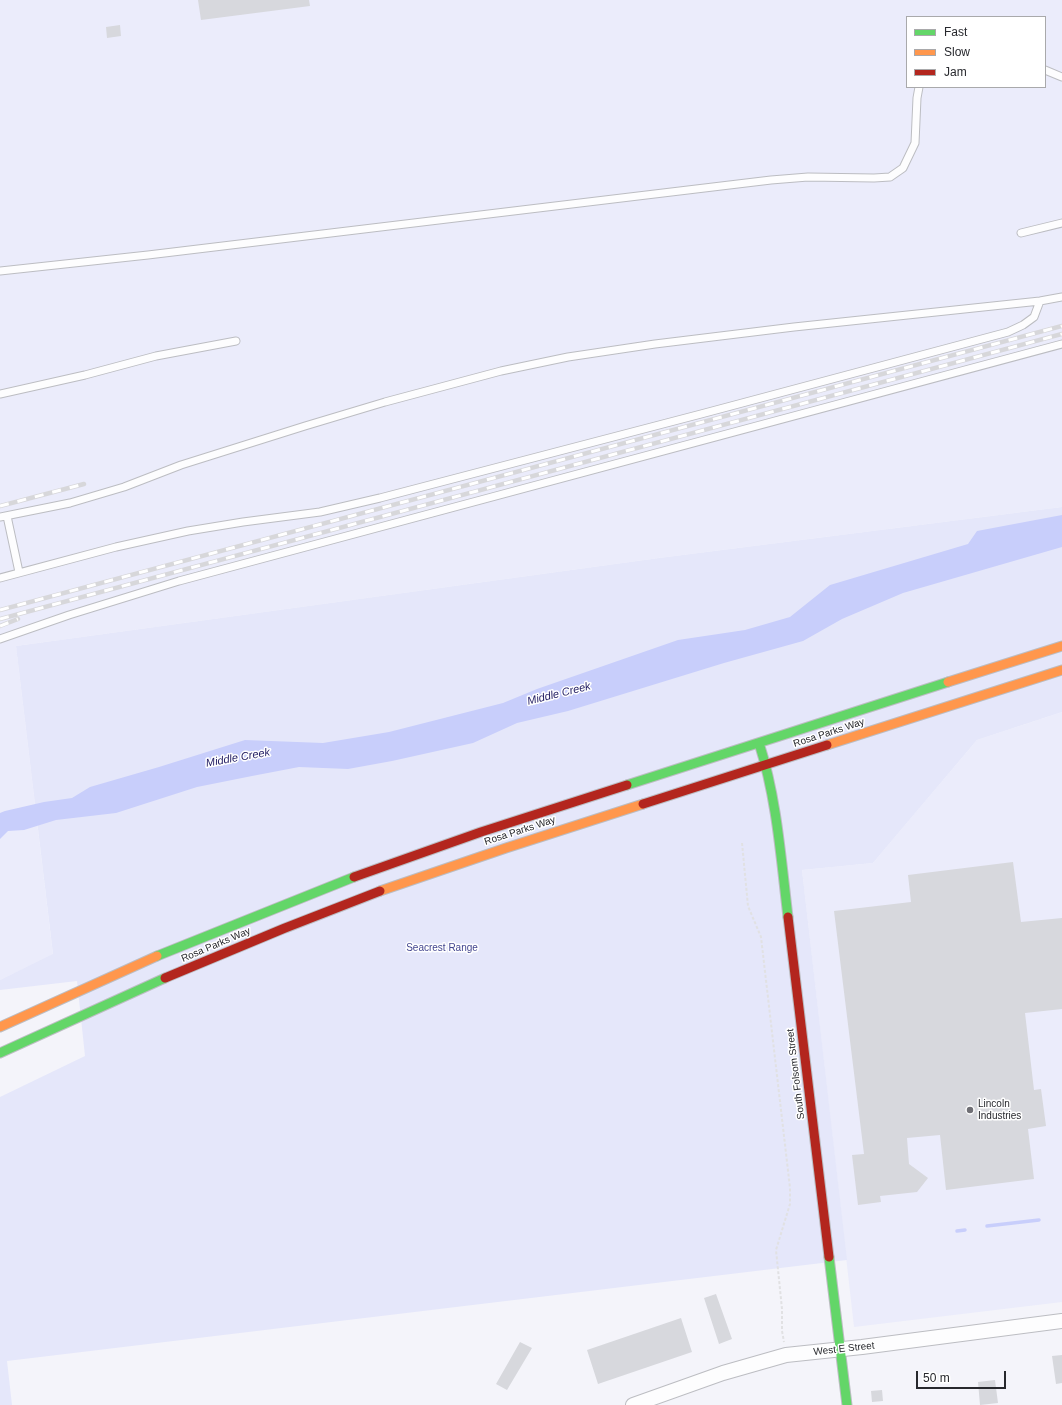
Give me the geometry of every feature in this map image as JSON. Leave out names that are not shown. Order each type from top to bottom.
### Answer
[{"type":"main road","name":"Rosa Parks Way","points":[[0,1027],[157,956],[372,870],[481,832],[1062,646]]},
{"type":"main road","name":"Rosa Parks Way","points":[[0,1053],[181,971],[281,929],[492,851],[1062,670]]},
{"type":"main road","name":"South Folsom Street","points":[[759,743],[766,764],[777,823],[847,1405]]},
{"type":"street","name":"West E Street","points":[[633,1405],[723,1373],[786,1355],[1062,1321]]},
{"type":"lane","points":[[1046,70],[1062,77]]},
{"type":"lane","points":[[0,271],[148,255],[771,180],[808,177],[890,177],[903,168],[915,143],[919,88]]},
{"type":"lane","points":[[1021,233],[1062,223]]},
{"type":"lane","points":[[19,572],[4,516],[70,503],[118,489],[181,465],[420,392],[502,371],[568,357],[655,344],[794,327],[1040,301],[1062,297]]},
{"type":"lane","points":[[0,578],[116,547],[188,531],[320,512],[482,472],[702,414],[1008,332],[1023,325],[1034,317],[1040,301]]},
{"type":"lane","points":[[0,394],[85,375],[156,356],[236,341]]},
{"type":"lane","points":[[0,639],[69,615],[179,581],[1062,344]]},
{"type":"path","points":[[742,843],[748,906],[761,937],[790,1188],[790,1204],[776,1250],[782,1308],[782,1331],[786,1355]]},
{"type":"shaded area","points":[[0,0],[1062,0],[1062,507],[659,558],[16,646],[53,955],[0,980]]},
{"type":"shaded area","name":"Lincoln Industries","points":[[1062,712],[1062,1302],[854,1327],[802,870],[873,863],[977,740]]},
{"type":"green space","name":"Seacrest Range","points":[[1062,507],[1062,712],[977,740],[873,863],[802,870],[847,1260],[7,1361],[12,1405],[0,1405],[0,1097],[85,1056],[77,981],[0,990],[0,980],[53,954],[16,646],[659,558]]},
{"type":"water","name":"Middle Creek","points":[[1062,515],[1062,547],[903,593],[842,619],[803,641],[724,663],[568,711],[517,723],[473,743],[348,769],[299,767],[197,787],[116,813],[56,820],[24,830],[8,831],[0,839],[0,813],[5,811],[44,802],[72,798],[90,787],[245,740],[323,743],[389,732],[503,703],[537,689],[678,640],[745,630],[790,617],[830,585],[968,544],[977,531]]},
{"type":"building","points":[[198,0],[309,0],[310,6],[201,20]]},
{"type":"building","points":[[120,25],[121,36],[107,38],[106,27]]},
{"type":"building","points":[[1013,862],[1021,922],[1062,918],[1062,1009],[1025,1013],[1034,1090],[1041,1089],[1046,1126],[1028,1129],[1034,1179],[946,1190],[940,1135],[907,1138],[909,1164],[928,1178],[917,1192],[880,1196],[881,1202],[858,1205],[852,1155],[864,1154],[834,911],[911,902],[908,875]]},
{"type":"building","points":[[716,1294],[732,1339],[719,1344],[704,1298]]},
{"type":"building","points":[[681,1318],[692,1352],[598,1384],[587,1350]]},
{"type":"building","points":[[520,1342],[532,1348],[507,1390],[496,1384]]},
{"type":"building","points":[[1062,1355],[1062,1383],[1056,1384],[1052,1356]]},
{"type":"building","points":[[995,1380],[998,1403],[980,1405],[978,1382]]},
{"type":"building","points":[[882,1390],[883,1401],[872,1402],[871,1391]]},
{"type":"waterway","points":[[987,1226],[1039,1220]]},
{"type":"waterway","points":[[957,1231],[965,1230]]},
{"type":"railway","points":[[0,610],[1062,326]]},
{"type":"railway","points":[[0,619],[1062,334]]},
{"type":"railway","points":[[0,506],[84,484]]},
{"type":"railway","points":[[0,626],[18,619]]},
{"type":"traffic: fast","points":[[627,785],[948,682]]},
{"type":"traffic: fast","points":[[759,743],[774,807],[788,917]]},
{"type":"traffic: fast","points":[[157,956],[354,877]]},
{"type":"traffic: fast","points":[[0,1053],[165,978]]},
{"type":"traffic: fast","points":[[829,1257],[847,1405]]},
{"type":"traffic: slow","points":[[948,682],[1062,646]]},
{"type":"traffic: slow","points":[[827,745],[1062,670]]},
{"type":"traffic: slow","points":[[380,891],[506,848],[643,804]]},
{"type":"traffic: slow","points":[[0,1027],[157,956]]},
{"type":"traffic: jam","points":[[643,804],[827,745]]},
{"type":"traffic: jam","points":[[354,877],[481,832],[627,785]]},
{"type":"traffic: jam","points":[[165,978],[285,928],[380,891]]},
{"type":"traffic: jam","points":[[788,917],[829,1257]]},
{"type":"place","name":"Lincoln Industries","points":[[970,1110]]}]
